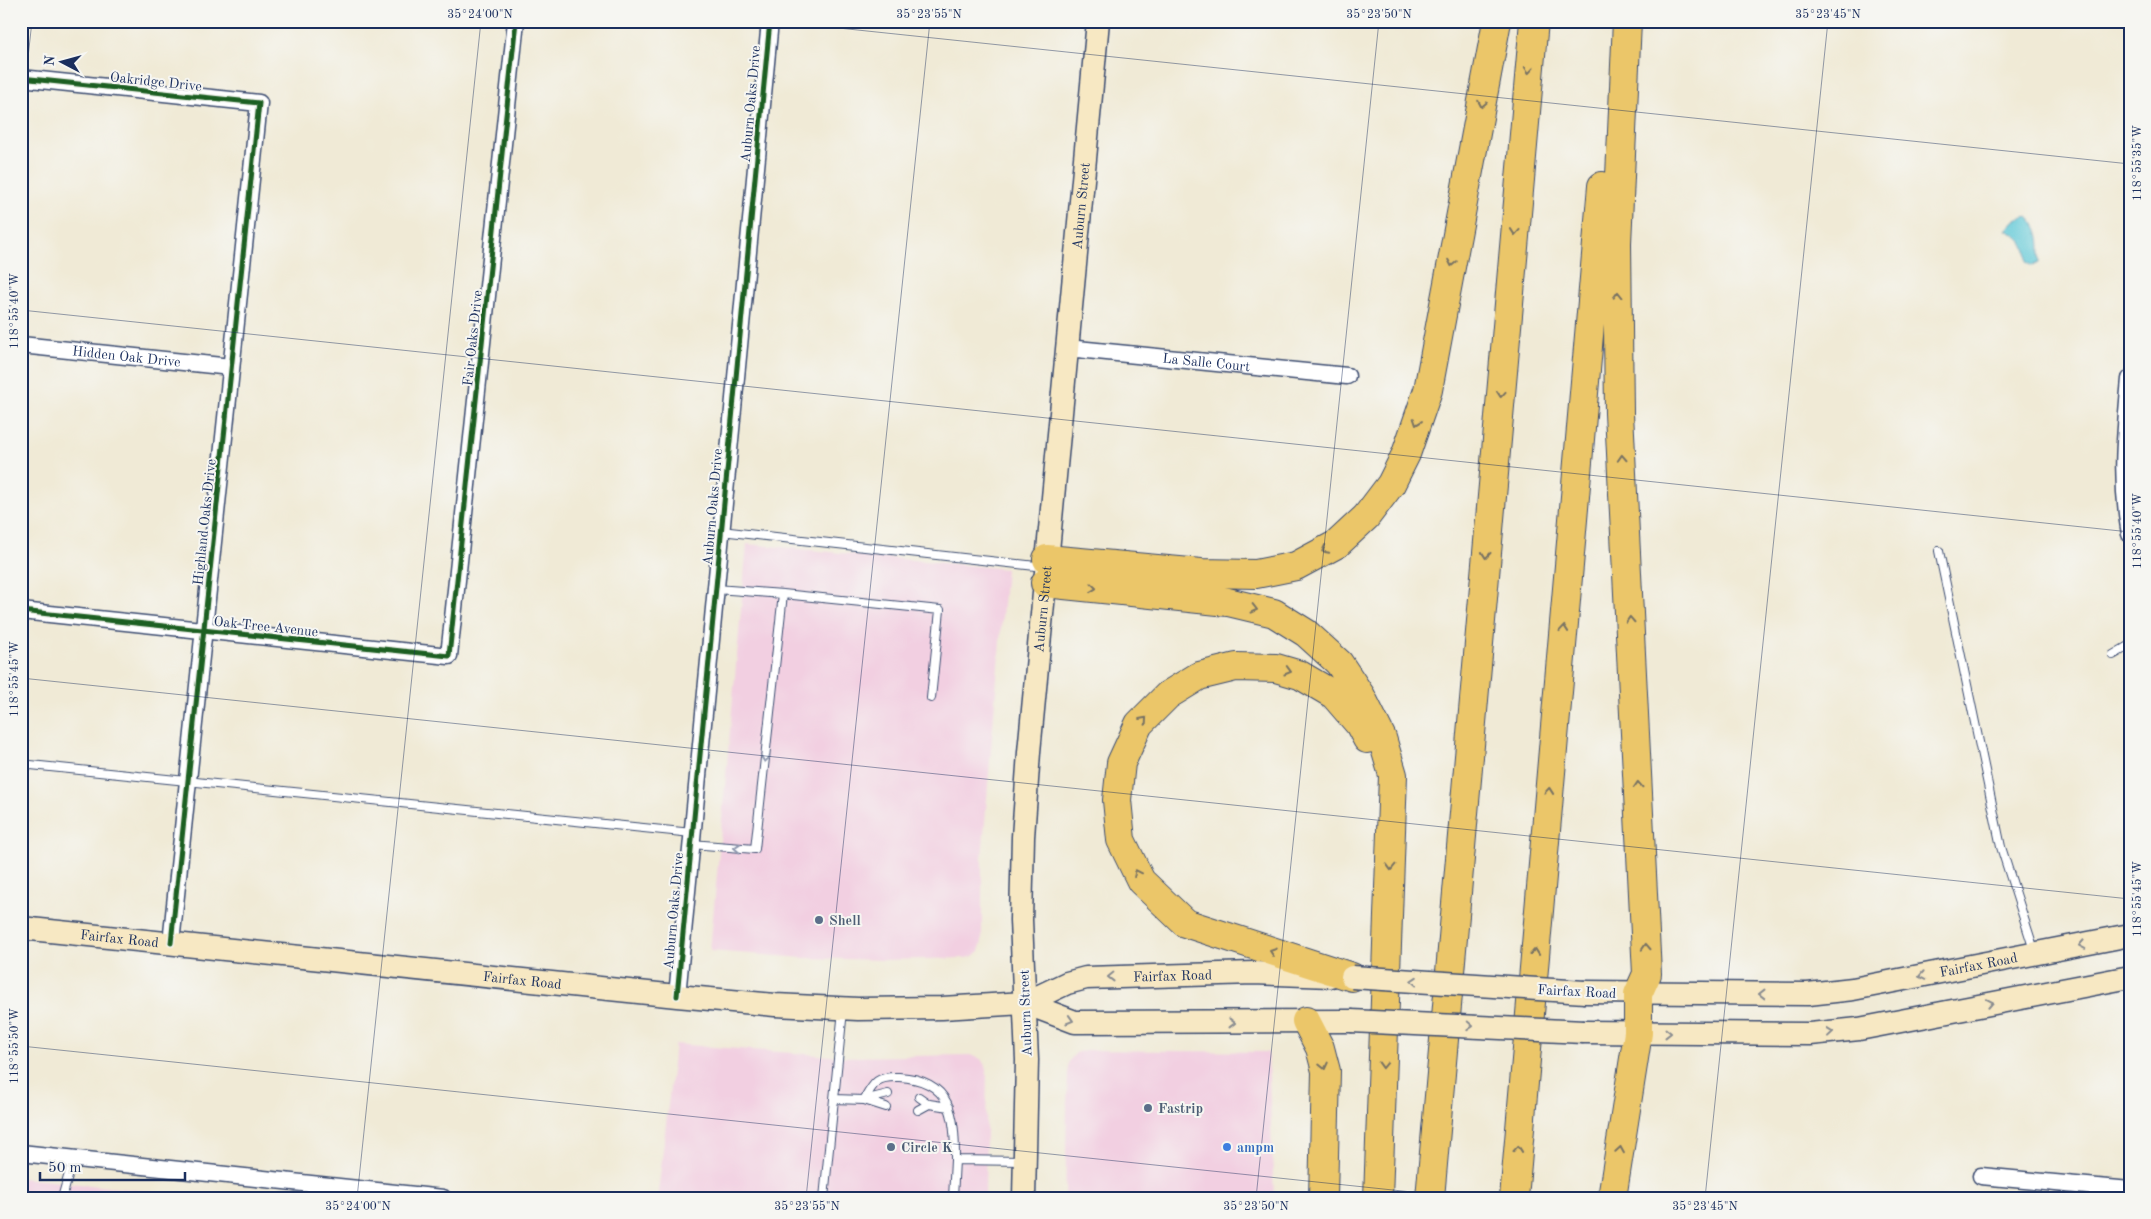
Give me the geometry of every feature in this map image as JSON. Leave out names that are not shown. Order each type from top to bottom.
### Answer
[{"type":"highway","points":[[1046,570],[1256,574],[1296,566],[1337,544],[1366,517],[1391,484],[1406,454],[1428,390],[1497,21]]},
{"type":"highway","points":[[1430,1198],[1534,21]]},
{"type":"highway","points":[[1514,1198],[1616,21]]},
{"type":"highway","points":[[1612,1198],[1638,1033],[1638,994],[1647,974],[1620,413],[1617,243],[1626,21]]},
{"type":"highway","points":[[1046,570],[1228,602],[1274,614],[1306,633],[1339,663],[1362,696],[1382,738],[1392,776],[1392,828],[1378,1198]]},
{"type":"highway","points":[[1352,977],[1185,923],[1141,881],[1121,840],[1117,800],[1121,762],[1139,724],[1176,690],[1199,676],[1236,667],[1276,668],[1300,675],[1334,695],[1360,724],[1375,755],[1392,828]]},
{"type":"highway","points":[[1306,1021],[1320,1048],[1326,1071],[1322,1198]]},
{"type":"main road","name":"Auburn Street","points":[[1024,1198],[1027,1060],[1021,920],[1023,837],[1046,570],[1098,21]]},
{"type":"main road","name":"Fairfax Road","points":[[21,928],[171,942],[677,996],[775,1005],[843,1008],[942,1008],[1024,1003],[1067,983],[1086,978],[1254,973],[1352,977],[1585,992],[1638,994],[1808,994],[1854,989],[2130,935]]},
{"type":"main road","name":"Fairfax Road","points":[[1024,1003],[1075,1022],[1248,1023],[1351,1021],[1584,1032],[1810,1034],[1840,1031],[2130,977]]},
{"type":"street","name":"Fair Oaks Drive","points":[[450,656],[516,21]]},
{"type":"street","name":"Auburn Oaks Drive","points":[[677,996],[770,21]]},
{"type":"street","name":"Oakridge Drive","points":[[21,78],[259,104]]},
{"type":"street","name":"Highland Oaks Drive","points":[[171,942],[259,104]]},
{"type":"street","name":"Hidden Oak Drive","points":[[21,345],[231,367]]},
{"type":"street","name":"La Salle Court","points":[[1067,348],[1346,376]]},
{"type":"street","points":[[2130,379],[2122,467],[2124,502],[2130,534]]},
{"type":"street","name":"Oak Tree Avenue","points":[[21,612],[450,656]]},
{"type":"street","points":[[21,1154],[408,1196],[443,1198]]},
{"type":"street","points":[[1981,1176],[2130,1190]]},
{"type":"lane","points":[[721,531],[1046,570]]},
{"type":"lane","points":[[1939,552],[2001,847],[2036,954]]},
{"type":"lane","points":[[716,589],[940,610],[931,698]]},
{"type":"lane","points":[[21,764],[692,838],[755,849],[783,594]]},
{"type":"lane","points":[[2113,655],[2130,645]]},
{"type":"lane","points":[[824,1198],[843,1008]]},
{"type":"lane","points":[[864,1100],[872,1084],[884,1076],[916,1078],[934,1085],[949,1107],[955,1124],[953,1198]]},
{"type":"lane","points":[[864,1100],[888,1094]]},
{"type":"lane","points":[[919,1097],[928,1104],[949,1107]]},
{"type":"lane","points":[[834,1099],[864,1100],[886,1107]]},
{"type":"lane","points":[[918,1110],[928,1104]]},
{"type":"lane","points":[[62,1198],[73,1159]]},
{"type":"lane","points":[[955,1160],[1026,1161]]},
{"type":"shaded area","points":[[747,544],[1006,569],[982,858],[982,942],[979,951],[973,956],[966,958],[884,960],[804,958],[710,951]]},
{"type":"shaded area","points":[[675,1044],[844,1057],[970,1055],[981,1059],[987,1069],[985,1198],[672,1198],[658,1194]]},
{"type":"shaded area","points":[[1085,1050],[1268,1052],[1274,1198],[1065,1198],[1068,1067],[1069,1061],[1076,1053]]},
{"type":"shaded area","points":[[21,1178],[216,1198],[21,1198]]},
{"type":"water","points":[[2027,216],[2035,226],[2040,243],[2039,263],[2033,266],[2027,262],[2026,251],[2022,242],[2006,230],[2015,220]]},
{"type":"cycle path","points":[[21,611],[449,656],[516,21]]},
{"type":"cycle path","points":[[677,996],[770,21]]},
{"type":"cycle path","points":[[21,78],[259,103],[171,943]]},
{"type":"place","name":"Shell","points":[[819,920]]},
{"type":"place","name":"Fastrip","points":[[1148,1108]]},
{"type":"place","name":"Circle K","points":[[891,1147]]},
{"type":"place","name":"ampm","points":[[1227,1147]]}]
